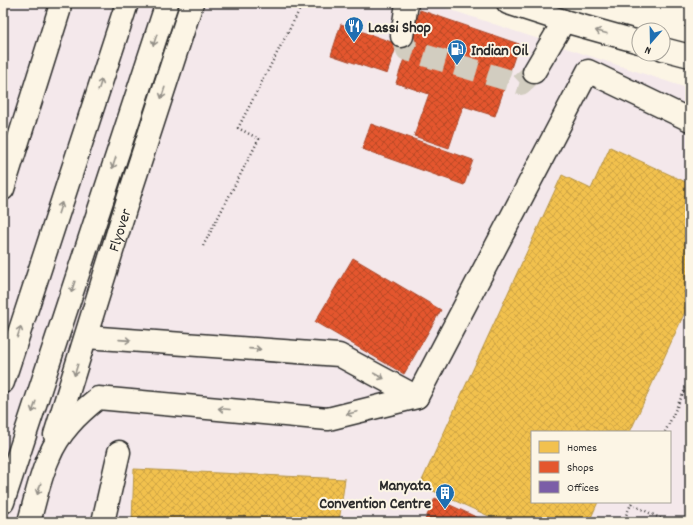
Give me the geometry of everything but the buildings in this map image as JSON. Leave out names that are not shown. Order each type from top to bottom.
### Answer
[{"type":"street","points":[[3,189],[59,11],[60,3]]},
{"type":"street","points":[[3,382],[127,3]]},
{"type":"street","points":[[3,502],[167,3]]},
{"type":"street","name":"Flyover","points":[[49,457],[130,193],[192,3]]},
{"type":"street","points":[[402,36],[407,3]]},
{"type":"street","points":[[508,3],[564,21],[631,40]]},
{"type":"street","points":[[534,72],[564,21]]},
{"type":"street","points":[[671,51],[690,56]]},
{"type":"street","points":[[29,522],[49,457],[57,441],[79,413],[98,398],[328,419],[417,397],[588,71],[690,120]]},
{"type":"street","points":[[86,337],[339,355],[417,397]]},
{"type":"street","points":[[103,522],[119,452]]},
{"type":"path","points":[[203,246],[259,139],[238,128],[303,3]]},
{"type":"path","points":[[665,431],[690,379]]},
{"type":"path","points":[[623,522],[632,503],[668,522]]},
{"type":"shaded area","points":[[3,3],[430,3],[690,89],[690,522],[3,522]]},
{"type":"tunnel","points":[[402,36],[407,50],[521,84],[534,72]]},
{"type":"place","name":"Lassi Shop","points":[[354,43]]},
{"type":"place","name":"Indian Oil","points":[[457,66]]},
{"type":"place","name":"Manyata Convention Centre","points":[[445,510]]}]
